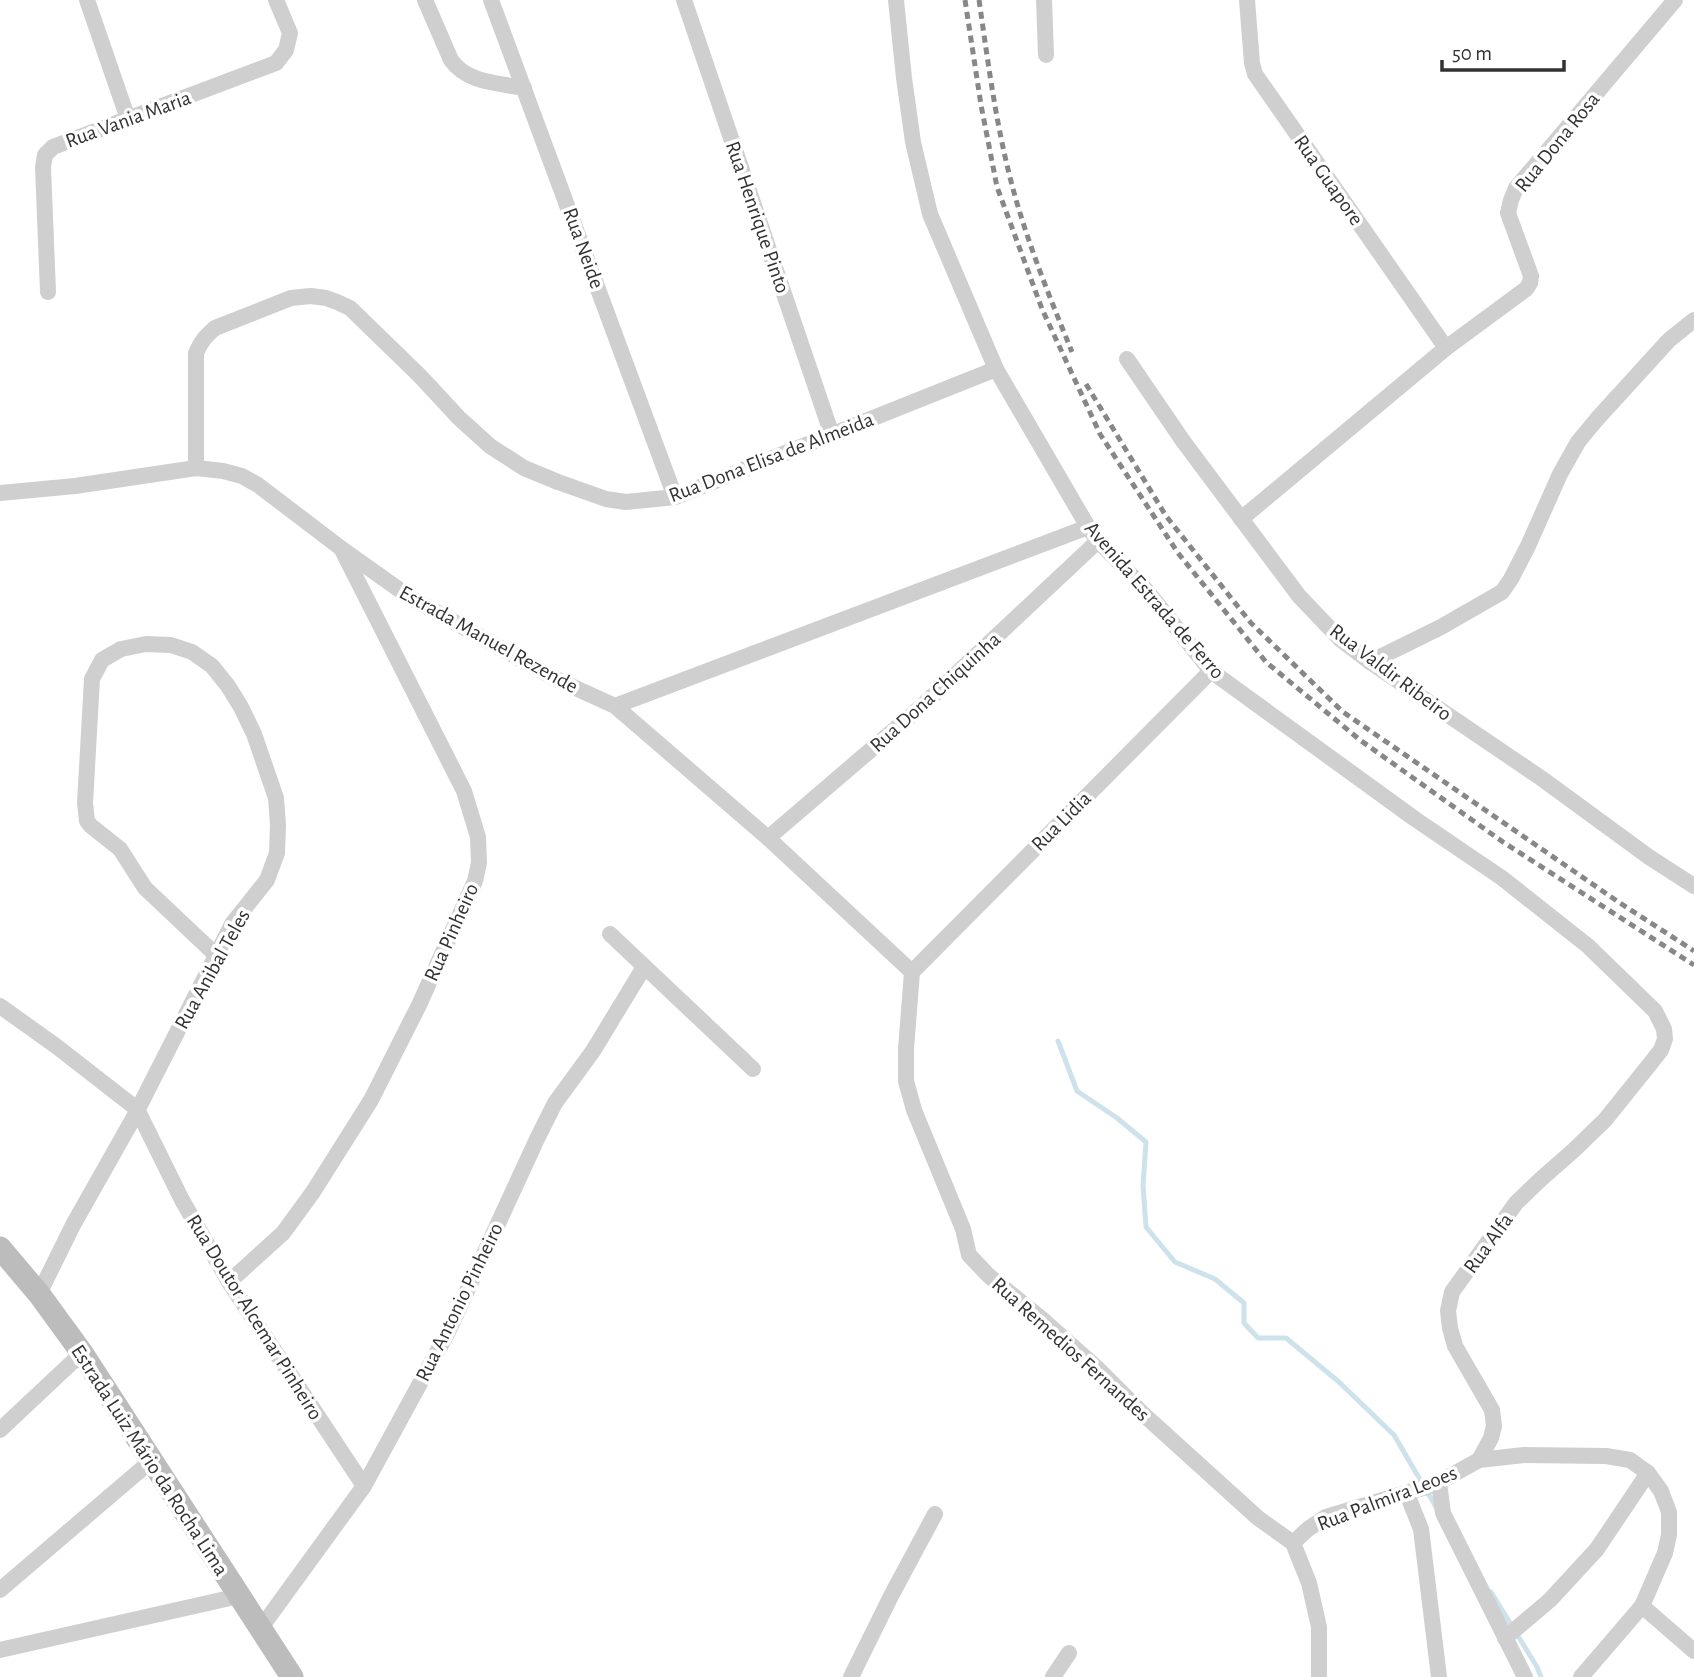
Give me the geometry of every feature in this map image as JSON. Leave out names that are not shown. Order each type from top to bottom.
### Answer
[{"type":"main road","name":"Estrada Luiz Mário da Rocha Lima","points":[[4,1261],[39,1294],[82,1353],[292,1677]]},
{"type":"street","points":[[88,0],[128,119]]},
{"type":"street","name":"Rua Vania Maria","points":[[48,292],[43,167],[46,155],[53,147],[276,63],[286,50],[290,33],[276,0]]},
{"type":"street","points":[[425,0],[457,68],[478,79],[524,88]]},
{"type":"street","name":"Rua Neide","points":[[491,0],[675,497]]},
{"type":"street","name":"Rua Henrique Pinto","points":[[684,0],[832,435]]},
{"type":"street","name":"Avenida Estrada de Ferro","points":[[896,0],[913,142],[930,214],[996,369],[1088,527],[1098,541],[1147,591],[1211,671],[1415,819],[1502,878],[1588,946],[1655,1011],[1664,1029],[1665,1039],[1661,1050],[1650,1064]]},
{"type":"street","points":[[1044,0],[1046,55]]},
{"type":"street","name":"Rua Guapore","points":[[1247,0],[1252,63],[1262,87],[1446,348]]},
{"type":"street","name":"Rua Dona Rosa","points":[[1446,348],[1526,289],[1530,283],[1531,276],[1508,214],[1516,188],[1675,0]]},
{"type":"street","name":"Rua Dona Elisa de Almeida","points":[[196,468],[196,352],[204,337],[215,328],[291,298],[326,298],[349,308],[420,376],[459,418],[490,446],[524,468],[606,499],[626,502],[675,497],[996,369]]},
{"type":"street","points":[[1370,662],[1441,627],[1502,592],[1528,546],[1560,474],[1578,442],[1670,340],[1694,320]]},
{"type":"street","points":[[1241,519],[1446,348]]},
{"type":"street","name":"Rua Valdir Ribeiro","points":[[1128,359],[1182,441],[1299,596],[1342,640],[1694,886]]},
{"type":"street","name":"Estrada Manuel Rezende","points":[[0,493],[75,486],[196,468],[242,476],[411,598],[558,680],[615,706],[768,838],[912,972]]},
{"type":"street","points":[[615,706],[1088,527]]},
{"type":"street","name":"Rua Dona Chiquinha","points":[[768,838],[922,706],[1098,541]]},
{"type":"street","name":"Rua Pinheiro","points":[[229,1282],[283,1233],[313,1192],[371,1100],[419,1005],[475,881],[479,863],[478,837],[464,791],[342,549]]},
{"type":"street","name":"Rua Anibal Teles","points":[[39,1294],[73,1225],[137,1109],[216,956],[232,924],[267,880],[277,853],[276,798],[254,734],[228,686],[212,667],[192,652],[171,645],[146,644],[121,649],[102,660],[92,679],[85,803],[88,821],[91,827],[120,849],[145,888],[216,956]]},
{"type":"street","name":"Rua Lidia","points":[[912,972],[1211,671]]},
{"type":"street","points":[[610,934],[753,1069]]},
{"type":"street","name":"Rua Antonio Pinheiro","points":[[260,1629],[364,1486],[448,1332],[555,1103],[593,1051],[643,967]]},
{"type":"street","name":"Rua Remedios Fernandes","points":[[912,972],[906,1081],[914,1110],[963,1228],[969,1255],[988,1275],[1097,1368],[1142,1413],[1258,1518],[1293,1543]]},
{"type":"street","name":"Rua Doutor Alcemar Pinheiro","points":[[0,1006],[137,1109],[181,1200],[229,1282],[364,1486]]},
{"type":"street","name":"Rua Alfa","points":[[1479,1460],[1491,1438],[1494,1426],[1492,1410],[1455,1346],[1448,1311],[1452,1292],[1516,1203],[1605,1120],[1650,1064]]},
{"type":"street","points":[[0,1430],[82,1353]]},
{"type":"street","name":"Rua Palmira Leoes","points":[[1293,1543],[1326,1517],[1437,1484],[1479,1460],[1524,1455],[1606,1456],[1630,1460],[1648,1473]]},
{"type":"street","points":[[0,1590],[151,1461]]},
{"type":"street","points":[[1506,1638],[1550,1600],[1597,1549],[1648,1473],[1661,1491],[1669,1512],[1669,1535],[1665,1553],[1642,1606],[1581,1677]]},
{"type":"street","points":[[1437,1484],[1443,1513],[1525,1677]]},
{"type":"street","points":[[1409,1493],[1421,1529],[1439,1677]]},
{"type":"street","points":[[851,1677],[935,1514]]},
{"type":"street","points":[[1293,1543],[1309,1583],[1319,1627],[1319,1677]]},
{"type":"street","points":[[0,1650],[239,1596]]},
{"type":"street","points":[[1642,1606],[1694,1651]]},
{"type":"street","points":[[1053,1677],[1069,1653]]},
{"type":"waterway","points":[[1058,1041],[1077,1091],[1146,1142],[1143,1185],[1146,1227],[1175,1262],[1215,1279],[1244,1303],[1244,1323],[1258,1338],[1286,1338],[1339,1382],[1394,1435],[1436,1507]]},
{"type":"waterway","points":[[1491,1592],[1541,1677]]},
{"type":"railway","points":[[965,0],[997,187],[1042,309],[1100,434],[1178,553],[1266,662],[1360,740],[1503,842],[1694,965]]},
{"type":"railway","points":[[979,0],[997,116],[1012,185],[1032,249],[1072,352]]},
{"type":"railway","points":[[1086,384],[1166,516],[1251,623],[1343,712],[1694,951]]}]
